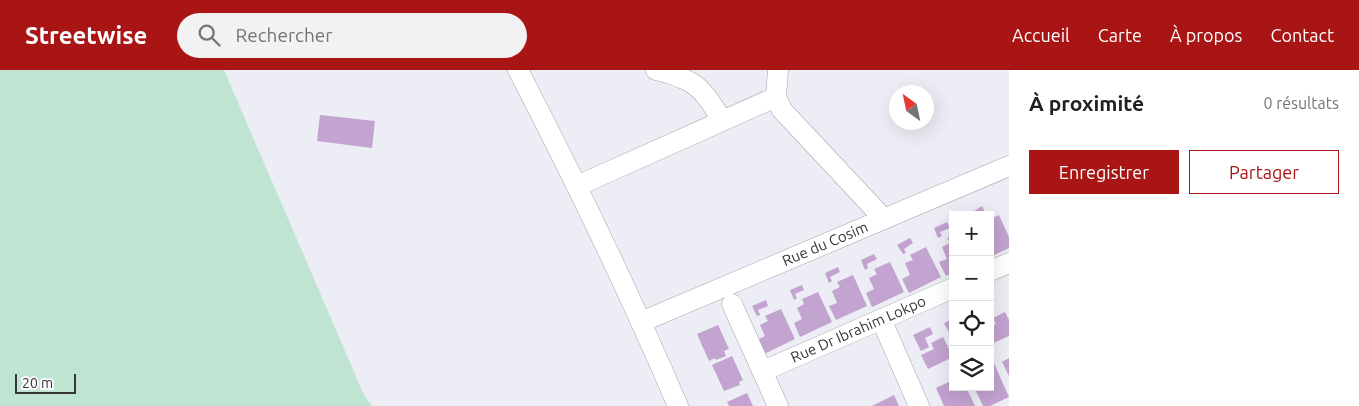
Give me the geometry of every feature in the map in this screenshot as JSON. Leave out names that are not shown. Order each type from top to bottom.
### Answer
[{"type":"street","points":[[518,70],[577,186],[663,368],[678,406]]},
{"type":"street","points":[[656,70],[676,75],[700,88],[711,101],[722,121]]},
{"type":"street","points":[[778,70],[776,97],[782,110],[884,219]]},
{"type":"street","points":[[577,186],[776,97]]},
{"type":"street","name":"Rue du Cosim","points":[[641,322],[1009,166]]},
{"type":"street","points":[[994,269],[1009,263]]},
{"type":"street","name":"Rue Dr Ibrahim Lokpo","points":[[763,371],[949,290]]},
{"type":"street","points":[[732,304],[778,406]]},
{"type":"street","points":[[881,319],[919,406]]},
{"type":"green space","points":[[0,70],[224,70],[364,395],[372,406],[0,406]]},
{"type":"building","points":[[320,115],[375,121],[372,148],[317,141]]},
{"type":"building","points":[[982,206],[984,211],[974,211]]},
{"type":"building","points":[[999,215],[1009,237],[1009,248],[994,255],[994,217]]},
{"type":"building","points":[[947,222],[949,226],[949,228],[940,232],[942,236],[938,238],[934,228]]},
{"type":"building","points":[[910,238],[913,243],[904,249],[906,253],[903,254],[897,245]]},
{"type":"building","points":[[949,244],[949,275],[946,276],[939,262],[947,259],[942,247]]},
{"type":"building","points":[[926,247],[941,277],[909,293],[902,279],[910,275],[905,263],[913,260],[910,255]]},
{"type":"building","points":[[874,254],[877,259],[867,264],[868,268],[865,270],[861,260]]},
{"type":"building","points":[[890,262],[904,292],[872,307],[866,293],[874,289],[869,278],[877,274],[874,269]]},
{"type":"building","points":[[838,267],[840,272],[830,277],[832,281],[829,283],[825,273]]},
{"type":"building","points":[[853,275],[867,306],[836,320],[829,306],[837,303],[832,291],[840,287],[837,282]]},
{"type":"building","points":[[802,285],[804,290],[795,294],[797,298],[794,300],[790,290]]},
{"type":"building","points":[[818,292],[832,322],[800,337],[794,323],[802,319],[797,308],[804,304],[802,299]]},
{"type":"building","points":[[766,300],[768,306],[758,310],[760,315],[757,316],[752,306]]},
{"type":"building","points":[[781,309],[795,339],[764,354],[757,340],[765,336],[760,325],[768,321],[765,316]]},
{"type":"building","points":[[1005,312],[1009,320],[1009,336],[994,343],[994,325],[996,324],[994,318]]},
{"type":"building","points":[[949,321],[949,332],[944,323]]},
{"type":"building","points":[[718,325],[729,349],[724,351],[726,356],[709,361],[697,334]]},
{"type":"building","points":[[930,327],[933,334],[925,338],[929,347],[921,351],[913,335]]},
{"type":"building","points":[[943,337],[949,349],[949,359],[928,369],[921,355],[934,349],[931,343]]},
{"type":"building","points":[[732,356],[743,380],[739,382],[740,385],[724,391],[712,365]]},
{"type":"building","points":[[1009,358],[1009,376],[1002,362]]},
{"type":"building","points":[[994,363],[1009,397],[990,406],[983,406],[976,391],[994,391]]},
{"type":"building","points":[[949,382],[949,391],[968,391],[975,406],[944,406],[936,388]]},
{"type":"building","points":[[747,393],[753,406],[729,406],[727,402]]},
{"type":"building","points":[[894,395],[899,406],[872,406]]}]
